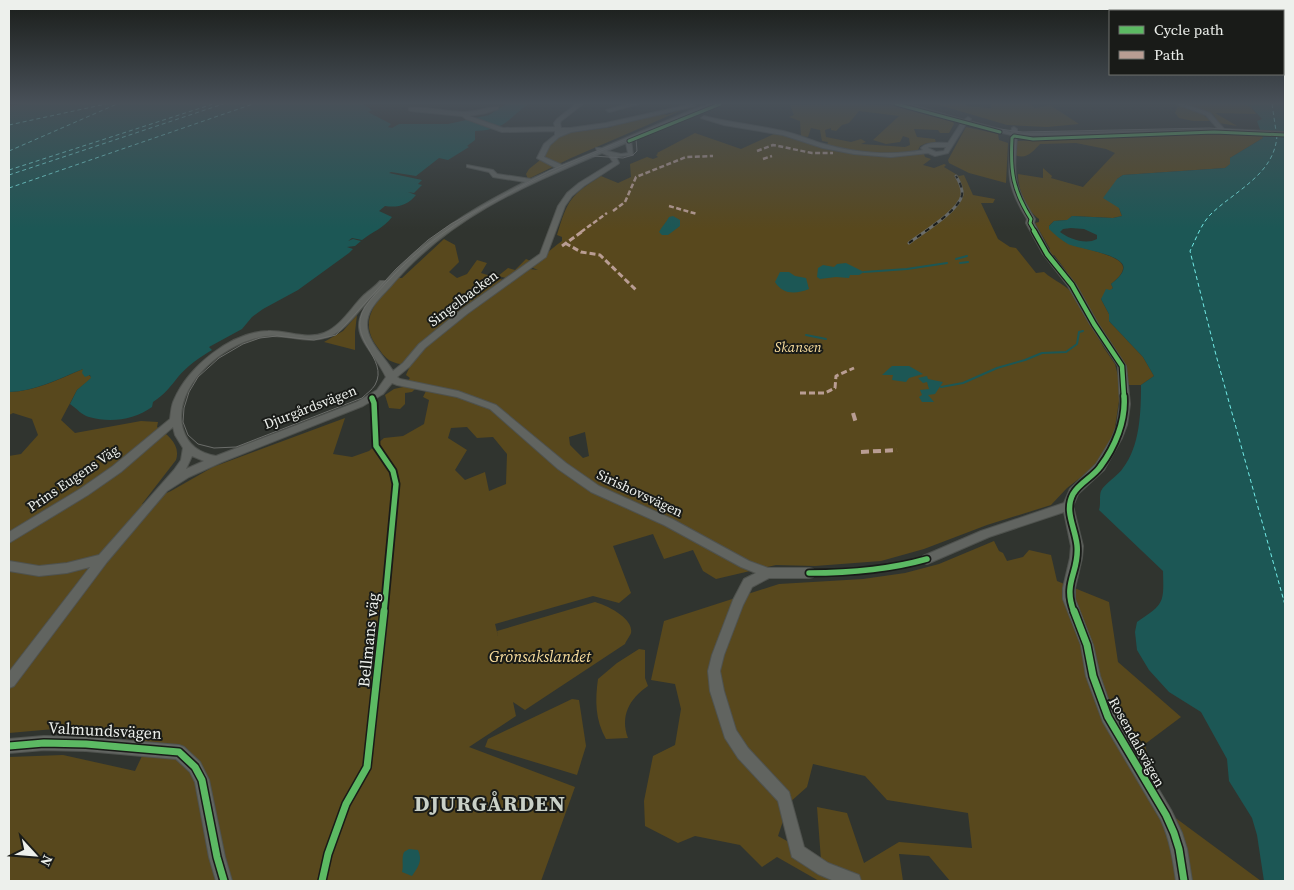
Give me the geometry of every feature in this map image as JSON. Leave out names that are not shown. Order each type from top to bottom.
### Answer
[{"type":"street","points":[[545,146],[540,158],[560,167]]},
{"type":"street","points":[[391,377],[387,368],[372,350],[365,336],[363,322],[367,310],[387,283],[430,242],[460,220],[531,182],[542,174],[611,146]]},
{"type":"street","points":[[601,150],[614,146]]},
{"type":"street","points":[[601,150],[611,155],[621,156],[630,154],[630,146]]},
{"type":"street","points":[[822,146],[833,149],[885,154],[914,154],[927,151],[924,149],[926,146]]},
{"type":"street","points":[[927,559],[985,534],[1068,506],[1074,492],[1100,467],[1117,438],[1122,425],[1125,404],[1124,374],[1118,359],[1094,324],[1072,285],[1040,244],[1030,223],[1031,219],[1013,189],[1011,170],[1013,146]]},
{"type":"street","name":"Singelbacken","points":[[391,377],[406,365],[422,346],[464,312],[543,255],[551,241],[564,200],[576,189],[616,163],[611,155]]},
{"type":"street","points":[[469,166],[491,171],[495,176],[531,182]]},
{"type":"street","points":[[218,459],[198,456],[188,449],[174,421],[181,396],[190,379],[201,366],[222,351],[246,338],[265,333],[321,338],[337,330],[364,299],[437,233],[458,219],[560,167]]},
{"type":"street","name":"Djurgårdsvägen","points":[[165,488],[185,474],[218,459],[360,404],[380,392],[391,377]]},
{"type":"street","name":"Sirishovsvägen","points":[[391,377],[397,382],[477,399],[493,407],[587,485],[668,522],[745,564],[768,573],[810,573]]},
{"type":"street","name":"Prins Eugens Väg","points":[[9,538],[117,469],[174,421]]},
{"type":"street","name":"Djurgårdsvägen","points":[[9,682],[13,672],[103,560],[182,467],[188,455],[188,449]]},
{"type":"street","name":"Rosendalsvägen","points":[[1068,506],[1076,546],[1075,567],[1069,588],[1070,605],[1087,645],[1093,676],[1108,717],[1166,816],[1174,834],[1179,849],[1184,881]]},
{"type":"street","points":[[9,566],[39,571],[66,568],[103,560]]},
{"type":"street","points":[[768,573],[748,582],[736,604],[714,671],[717,692],[730,733],[743,753],[784,797],[797,852],[823,869],[853,881]]},
{"type":"street","name":"Valmundsvägen","points":[[9,746],[44,743],[86,744],[179,752],[195,767],[202,780],[217,857],[224,881]]},
{"type":"green space","points":[[549,146],[600,146],[528,179],[526,174],[539,161]]},
{"type":"green space","points":[[671,146],[731,146],[741,149],[749,146],[819,146],[831,149],[828,146],[921,146],[918,150],[925,157],[931,159],[923,165],[934,168],[944,164],[946,165],[944,167],[959,176],[964,175],[973,195],[995,199],[993,203],[981,203],[998,239],[1010,247],[1016,248],[1036,273],[1044,272],[1072,292],[1115,364],[1121,388],[1114,434],[1097,465],[1067,488],[1051,505],[987,525],[924,549],[881,561],[815,566],[776,565],[716,579],[703,571],[693,550],[664,559],[653,534],[613,546],[631,593],[619,603],[593,596],[495,624],[498,636],[497,631],[595,602],[606,606],[624,617],[631,627],[631,633],[625,644],[525,710],[513,702],[516,716],[469,747],[575,787],[541,881],[9,881],[9,757],[63,755],[135,771],[148,743],[77,727],[9,733],[9,456],[21,454],[38,435],[32,419],[13,413],[9,415],[9,392],[38,387],[83,369],[92,378],[77,390],[61,420],[75,433],[141,421],[158,422],[157,427],[175,445],[177,455],[176,460],[142,504],[171,491],[213,467],[345,418],[333,454],[352,457],[369,451],[384,438],[403,436],[424,424],[429,400],[423,397],[429,385],[421,383],[412,392],[405,393],[405,404],[400,409],[389,408],[385,395],[394,389],[403,387],[410,378],[406,375],[410,366],[393,362],[383,355],[371,335],[369,326],[373,308],[378,300],[398,278],[402,278],[444,239],[455,245],[459,262],[449,272],[457,278],[467,274],[477,260],[487,263],[481,273],[503,280],[506,278],[498,276],[508,268],[515,270],[526,259],[531,261],[529,269],[538,270],[531,267],[562,241],[562,237],[557,235],[567,206],[583,188],[601,176],[618,183],[631,177],[630,164],[647,157],[653,159],[658,157],[657,153]],"holes":[[[467,427],[477,438],[493,437],[507,454],[506,484],[489,491],[485,472],[465,480],[455,470],[467,450],[448,438],[451,428]],[[585,432],[589,456],[583,458],[570,445],[569,437]]]},
{"type":"green space","points":[[956,146],[1008,146],[1006,183],[969,173],[949,163],[948,160]]},
{"type":"green space","points":[[1016,146],[1038,146],[1026,156],[1015,155]]},
{"type":"green space","points":[[1089,146],[1251,146],[1230,158],[1231,164],[1225,168],[1123,175],[1117,179],[1119,208],[1122,216],[1113,218],[1072,216],[1068,220],[1054,221],[1049,226],[1067,243],[1110,256],[1122,264],[1123,269],[1121,273],[1111,284],[1113,288],[1101,299],[1109,314],[1109,321],[1143,357],[1154,376],[1141,385],[1129,385],[1118,357],[1074,284],[1060,262],[1048,251],[1050,249],[1035,223],[1039,222],[1039,219],[1030,210],[1019,186],[1018,174],[1043,178],[1043,168],[1052,176],[1051,178],[1083,187],[1115,153]]},
{"type":"green space","points":[[357,315],[355,350],[324,342],[343,331]]},
{"type":"green space","points":[[994,541],[1007,561],[1023,557],[1029,550],[1051,555],[1057,581],[1109,602],[1118,662],[1181,717],[1145,744],[1158,805],[1261,881],[950,881],[929,856],[899,854],[903,881],[819,881],[777,857],[762,867],[740,845],[695,836],[678,843],[645,826],[644,801],[653,756],[675,745],[681,709],[675,684],[651,680],[664,621],[779,584],[863,579],[905,573],[939,564]],"holes":[[[813,764],[865,776],[887,800],[968,813],[972,848],[899,842],[864,863],[847,813],[817,807],[821,860],[778,836],[789,803],[807,787]]]},
{"type":"green space","points":[[639,649],[645,650],[645,678],[648,686],[631,702],[628,709],[625,722],[628,738],[606,739],[602,732],[597,710],[598,679],[617,663]]},
{"type":"green space","points":[[572,699],[579,700],[586,746],[577,775],[485,747],[488,739]]},
{"type":"water","points":[[9,146],[469,147],[448,160],[439,158],[416,176],[389,173],[422,180],[418,184],[422,185],[414,193],[408,192],[416,195],[406,203],[394,207],[385,206],[379,211],[392,217],[362,240],[352,238],[348,241],[353,239],[361,241],[355,246],[347,247],[353,249],[349,253],[298,290],[263,309],[252,317],[242,329],[209,347],[212,350],[185,369],[167,391],[153,402],[152,407],[138,415],[113,420],[97,419],[82,414],[70,404],[77,390],[91,378],[90,375],[85,377],[82,373],[83,369],[37,387],[9,392]]},
{"type":"water","points":[[1251,146],[1285,146],[1285,881],[1264,881],[1257,835],[1252,818],[1229,781],[1227,759],[1201,712],[1169,692],[1149,670],[1137,650],[1135,632],[1137,622],[1153,611],[1160,602],[1163,590],[1163,571],[1099,510],[1101,491],[1121,471],[1133,450],[1140,417],[1141,385],[1154,376],[1143,357],[1109,321],[1109,314],[1101,299],[1106,289],[1110,290],[1113,288],[1111,284],[1122,273],[1123,265],[1106,254],[1068,244],[1049,229],[1049,226],[1054,221],[1067,220],[1072,216],[1113,218],[1122,216],[1119,208],[1103,198],[1117,179],[1123,175],[1225,168],[1230,164],[1230,158]],"holes":[[[1063,229],[1084,229],[1097,235],[1097,239],[1088,241],[1068,237],[1060,232]]]},
{"type":"water","points":[[673,216],[680,220],[680,226],[668,235],[662,235],[659,232],[660,230],[669,217]]},
{"type":"water","points":[[846,263],[864,272],[859,275],[850,275],[849,278],[820,279],[817,277],[818,268],[823,265],[834,267],[837,264]]},
{"type":"water","points":[[780,272],[789,272],[795,276],[806,278],[809,289],[790,292],[782,289],[775,282]]},
{"type":"water","points":[[892,366],[909,366],[923,374],[909,378],[906,382],[892,380],[893,375],[882,375]]},
{"type":"water","points":[[927,376],[928,379],[943,382],[935,394],[928,395],[934,402],[922,402],[919,397],[922,395],[920,390],[929,389],[927,382],[923,383],[918,378]]},
{"type":"water","points":[[409,849],[418,850],[420,857],[418,867],[412,876],[402,872],[403,855]]},
{"type":"waterway","points":[[956,259],[967,256]]},
{"type":"waterway","points":[[960,263],[968,262]]},
{"type":"waterway","points":[[864,272],[907,269],[947,263]]},
{"type":"waterway","points":[[941,387],[963,383],[997,368],[1042,353],[1066,352],[1077,344],[1079,332],[1083,331]]},
{"type":"waterway","points":[[806,335],[826,339]]},
{"type":"ferry route","points":[[9,151],[22,146]]},
{"type":"ferry route","points":[[9,170],[85,146]]},
{"type":"ferry route","points":[[9,175],[98,146]]},
{"type":"ferry route","points":[[9,188],[132,146]]},
{"type":"ferry route","points":[[1275,146],[1262,171],[1207,218],[1190,251],[1216,355],[1285,605]]},
{"type":"tram line","points":[[610,146],[549,171],[451,224],[428,240],[396,269],[336,335],[314,340],[277,336],[260,338],[243,344],[219,358],[198,377],[189,392],[184,408],[183,422],[188,435],[198,444],[214,448],[236,447],[362,398],[374,387],[378,375],[377,366],[363,339],[360,329],[360,318],[370,300],[387,282],[412,257],[440,235],[469,216],[531,182],[614,146]]},
{"type":"tram line","points":[[593,156],[623,158],[633,155],[637,151],[637,146]]},
{"type":"railway","points":[[909,243],[947,215],[959,201],[962,190],[956,176]]},
{"type":"marked path","points":[[757,151],[772,146]]},
{"type":"marked path","points":[[776,146],[812,153],[833,153]]},
{"type":"marked path","points":[[613,211],[625,202],[636,177],[686,157],[713,156]]},
{"type":"marked path","points":[[763,159],[772,156]]},
{"type":"marked path","points":[[669,206],[697,214]]},
{"type":"marked path","points":[[562,246],[607,213]]},
{"type":"marked path","points":[[565,243],[581,252],[590,255],[600,255],[636,290]]},
{"type":"marked path","points":[[800,393],[825,393],[835,388],[836,376],[854,368]]},
{"type":"marked path","points":[[853,413],[856,423]]},
{"type":"marked path","points":[[861,452],[897,450]]},
{"type":"cycle path","points":[[1012,146],[1011,172],[1013,181],[1019,198],[1031,219],[1030,223],[1047,254],[1072,285],[1094,324],[1122,366],[1125,404],[1122,425],[1117,438],[1100,467],[1074,492],[1068,506],[1077,546],[1069,588],[1069,599],[1087,645],[1093,676],[1108,717],[1166,815],[1174,833],[1179,849],[1184,881]]},
{"type":"cycle path","name":"Bellmans väg","points":[[322,881],[328,854],[346,804],[367,767],[396,506],[397,491],[395,477],[388,462],[377,449],[375,442],[374,403],[372,398]]},
{"type":"cycle path","points":[[809,573],[869,571],[897,567],[927,559]]},
{"type":"cycle path","points":[[9,746],[44,743],[86,744],[179,752],[195,767],[202,780],[217,857],[224,881]]},
{"type":"district","name":"DJURGÅRDEN","points":[[490,803]]},
{"type":"park label","name":"Skansen","points":[[798,347]]},
{"type":"park label","name":"Grönsakslandet","points":[[540,656]]}]
